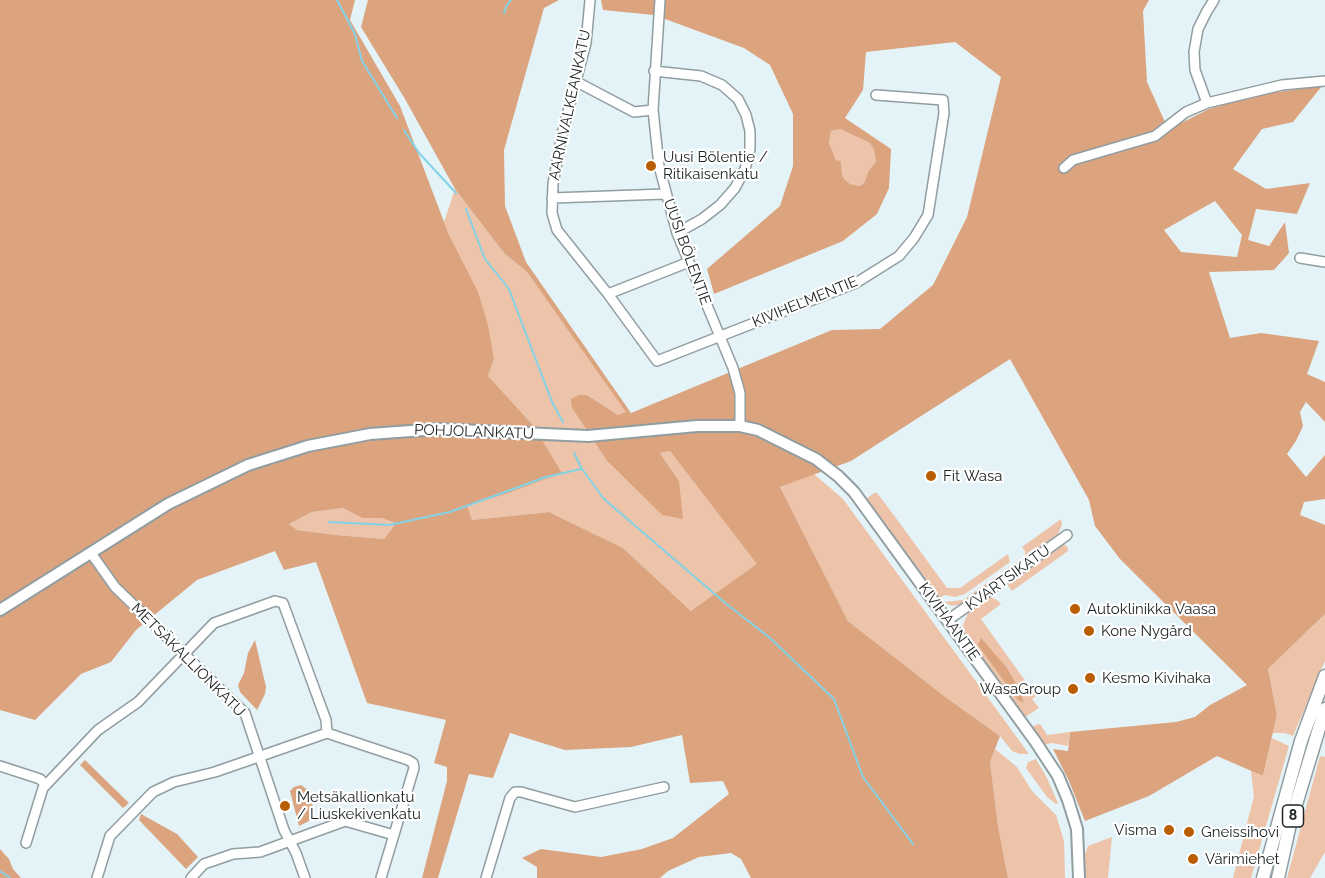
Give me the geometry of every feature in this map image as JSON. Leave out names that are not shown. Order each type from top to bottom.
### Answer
[{"type":"highway","name":"8","points":[[1263,878],[1301,741],[1325,676]]},
{"type":"highway","name":"8","points":[[1278,878],[1290,824],[1325,709]]},
{"type":"highway","points":[[1256,878],[1265,865]]},
{"type":"main road","name":"POHJOLANKATU","points":[[0,610],[168,504],[227,473],[277,455],[340,438],[398,430],[438,429],[588,436],[697,426],[740,426]]},
{"type":"main road","name":"KIVIHAANTIE","points":[[740,426],[758,430],[816,459],[855,492],[1058,776],[1077,829],[1079,878]]},
{"type":"street","name":"AARNIVALKEANKATU","points":[[590,0],[586,43],[562,134],[553,184],[552,213],[557,230],[657,361],[719,337]]},
{"type":"street","name":"UUSI BÖLENTIE","points":[[660,0],[653,110],[659,166],[677,233],[733,368],[740,393],[740,426]]},
{"type":"street","points":[[1207,103],[1195,70],[1194,52],[1198,29],[1214,0]]},
{"type":"street","points":[[654,71],[701,76],[722,85],[738,99],[746,115],[750,131],[750,149],[745,169],[735,188],[720,205],[702,219],[677,233]]},
{"type":"street","points":[[1064,168],[1073,160],[1141,142],[1155,136],[1180,116],[1207,103],[1282,85],[1325,81]]},
{"type":"street","points":[[577,82],[634,112],[653,110]]},
{"type":"street","name":"KIVIHELMENTIE","points":[[719,337],[856,283],[899,256],[914,238],[928,215],[944,113],[943,100],[876,95]]},
{"type":"street","points":[[552,198],[665,194]]},
{"type":"street","points":[[1300,258],[1325,262]]},
{"type":"street","points":[[608,294],[689,262]]},
{"type":"street","name":"KVARTSIKATU","points":[[948,620],[1067,535]]},
{"type":"street","name":"METSÄKALLIONKATU","points":[[91,553],[115,587],[245,713],[258,748],[259,758],[305,878]]},
{"type":"street","points":[[26,843],[43,788],[98,730],[138,702],[214,622],[275,601],[283,603],[326,720],[327,734]]},
{"type":"street","points":[[98,878],[110,836],[153,792],[174,782],[259,758],[327,734],[408,760],[414,768],[381,878]]},
{"type":"street","points":[[0,766],[40,779],[46,785]]},
{"type":"street","points":[[486,878],[510,798],[515,792],[575,807],[664,787]]},
{"type":"street","points":[[191,878],[204,864],[233,854],[260,852],[345,821],[394,836]]},
{"type":"shaded area","points":[[0,0],[355,0],[350,20],[400,106],[449,235],[478,292],[488,325],[494,359],[488,376],[533,425],[562,473],[503,495],[467,505],[472,520],[549,512],[623,548],[691,611],[757,564],[670,451],[660,453],[679,481],[683,519],[662,515],[607,461],[572,408],[571,399],[579,395],[587,395],[618,415],[626,412],[527,272],[504,253],[455,189],[405,99],[361,27],[368,0],[559,0],[544,8],[504,150],[505,206],[526,262],[631,413],[832,330],[880,329],[933,285],[967,217],[1001,77],[955,42],[866,52],[863,90],[845,118],[891,149],[889,188],[877,214],[843,241],[714,294],[707,269],[780,206],[793,166],[793,114],[770,65],[744,48],[654,15],[603,10],[601,0],[1149,0],[1143,11],[1147,82],[1165,122],[1173,127],[1209,109],[1255,95],[1322,86],[1293,122],[1262,129],[1233,169],[1266,189],[1310,183],[1297,214],[1256,209],[1248,240],[1269,246],[1285,222],[1289,253],[1274,270],[1209,272],[1230,338],[1261,333],[1319,341],[1307,374],[1325,382],[1325,422],[1306,402],[1300,412],[1303,426],[1287,454],[1306,477],[1325,455],[1325,499],[1304,502],[1300,515],[1325,525],[1325,614],[1268,669],[1277,715],[1263,776],[1217,756],[1149,796],[1085,821],[1053,749],[1068,751],[1070,732],[1176,722],[1195,717],[1210,705],[1247,685],[1120,559],[1095,526],[1089,500],[1010,359],[851,461],[780,487],[848,621],[944,696],[1000,736],[990,762],[998,826],[1008,878],[751,878],[741,859],[731,853],[699,857],[668,871],[660,878],[537,878],[537,867],[522,858],[541,849],[601,857],[642,849],[673,838],[729,794],[723,781],[690,783],[682,735],[631,747],[565,750],[510,733],[493,778],[469,774],[438,878],[422,878],[447,781],[447,767],[434,763],[446,720],[367,703],[316,562],[284,570],[275,551],[197,580],[136,630],[111,662],[81,674],[35,720],[0,710]],"holes":[[[840,129],[870,143],[874,150],[876,162],[860,186],[850,184],[845,180],[842,175],[841,161],[836,160],[829,143],[831,131]],[[1215,201],[1242,235],[1237,257],[1181,252],[1164,230]],[[343,508],[362,518],[381,518],[396,523],[384,539],[297,530],[289,524],[312,512]]]},
{"type":"shaded area","points":[[840,129],[870,143],[874,150],[876,162],[860,186],[850,184],[845,180],[842,175],[841,161],[836,160],[829,143],[831,131]]},
{"type":"shaded area","points":[[455,189],[504,253],[527,272],[627,412],[618,415],[587,395],[572,408],[607,461],[662,515],[679,481],[660,453],[670,451],[758,564],[786,584],[691,611],[623,548],[549,512],[472,520],[466,505],[503,495],[561,473],[533,425],[488,376],[494,359],[444,222]]},
{"type":"shaded area","points":[[814,474],[843,499],[1029,754],[1012,751],[1000,736],[944,696],[848,621],[780,487]]},
{"type":"shaded area","points":[[877,493],[947,588],[960,588],[1008,554],[1010,562],[965,594],[955,597],[945,595],[940,598],[866,499]]},
{"type":"shaded area","points":[[343,508],[362,518],[381,518],[396,523],[384,539],[297,530],[289,524],[312,512]]},
{"type":"shaded area","points":[[1061,519],[1062,525],[1057,536],[1025,558],[1025,551],[1022,547]]},
{"type":"shaded area","points":[[1064,544],[1068,551],[1012,591],[1008,586],[1009,583]]},
{"type":"shaded area","points":[[1009,567],[1009,571],[962,604],[952,606],[944,602],[963,600]]},
{"type":"shaded area","points":[[990,597],[1001,604],[981,619],[1036,696],[1032,699],[1039,708],[1025,717],[965,635],[963,625],[968,613]]},
{"type":"shaded area","points":[[1325,614],[1325,661],[1293,736],[1273,733],[1277,715],[1268,669]]},
{"type":"shaded area","points":[[981,638],[1007,668],[1024,703],[1017,699],[978,645]]},
{"type":"shaded area","points":[[255,640],[266,687],[257,710],[240,692],[238,685],[244,673],[248,653]]},
{"type":"shaded area","points":[[1038,724],[1047,735],[1070,732],[1068,746],[1052,743],[1044,745],[1032,727]]},
{"type":"shaded area","points":[[1272,738],[1289,746],[1251,878],[1233,878],[1254,796],[1251,771],[1263,776]]},
{"type":"shaded area","points":[[995,749],[1017,767],[1032,791],[1056,815],[1064,841],[1065,878],[1008,878],[998,826],[990,762]]},
{"type":"shaded area","points":[[1320,756],[1325,757],[1325,852],[1310,878],[1287,878]]},
{"type":"shaded area","points":[[1036,759],[1047,778],[1058,803],[1056,804],[1047,797],[1026,768],[1028,762]]},
{"type":"shaded area","points":[[85,760],[129,803],[123,808],[80,765]]},
{"type":"shaded area","points":[[301,785],[309,791],[314,811],[311,820],[299,826],[290,791]]},
{"type":"shaded area","points":[[141,814],[177,834],[198,857],[186,869],[139,820]]},
{"type":"shaded area","points":[[1112,837],[1108,878],[1084,878],[1084,857],[1088,846]]},
{"type":"shaded area","points":[[0,849],[9,859],[13,869],[21,878],[0,878]]},
{"type":"waterway","points":[[337,0],[355,34],[362,61],[397,118]]},
{"type":"waterway","points":[[504,13],[511,0]]},
{"type":"waterway","points":[[404,130],[419,153],[456,193]]},
{"type":"waterway","points":[[466,209],[485,259],[509,289],[552,402],[563,422]]},
{"type":"waterway","points":[[574,453],[582,469],[604,499],[724,602],[770,638],[834,699],[863,777],[913,844]]},
{"type":"waterway","points":[[329,522],[389,525],[450,512],[546,477],[581,469]]},
{"type":"waterway","points":[[0,871],[10,878]]},
{"type":"place","name":"Uusi Bölentie / Ritikaisenkatu","points":[[651,166]]},
{"type":"place","name":"Fit Wasa","points":[[931,476]]},
{"type":"place","name":"Autoklinikka Vaasa","points":[[1075,609]]},
{"type":"place","name":"Kone Nygård","points":[[1089,631]]},
{"type":"place","name":"Kesmo Kivihaka","points":[[1090,678]]},
{"type":"place","name":"WasaGroup","points":[[1073,689]]},
{"type":"place","name":"Metsäkallionkatu / Liuskekivenkatu","points":[[285,806]]},
{"type":"place","name":"Visma","points":[[1169,830]]},
{"type":"place","name":"Gneissihovi","points":[[1189,832]]},
{"type":"place","name":"Värimiehet","points":[[1193,859]]}]
